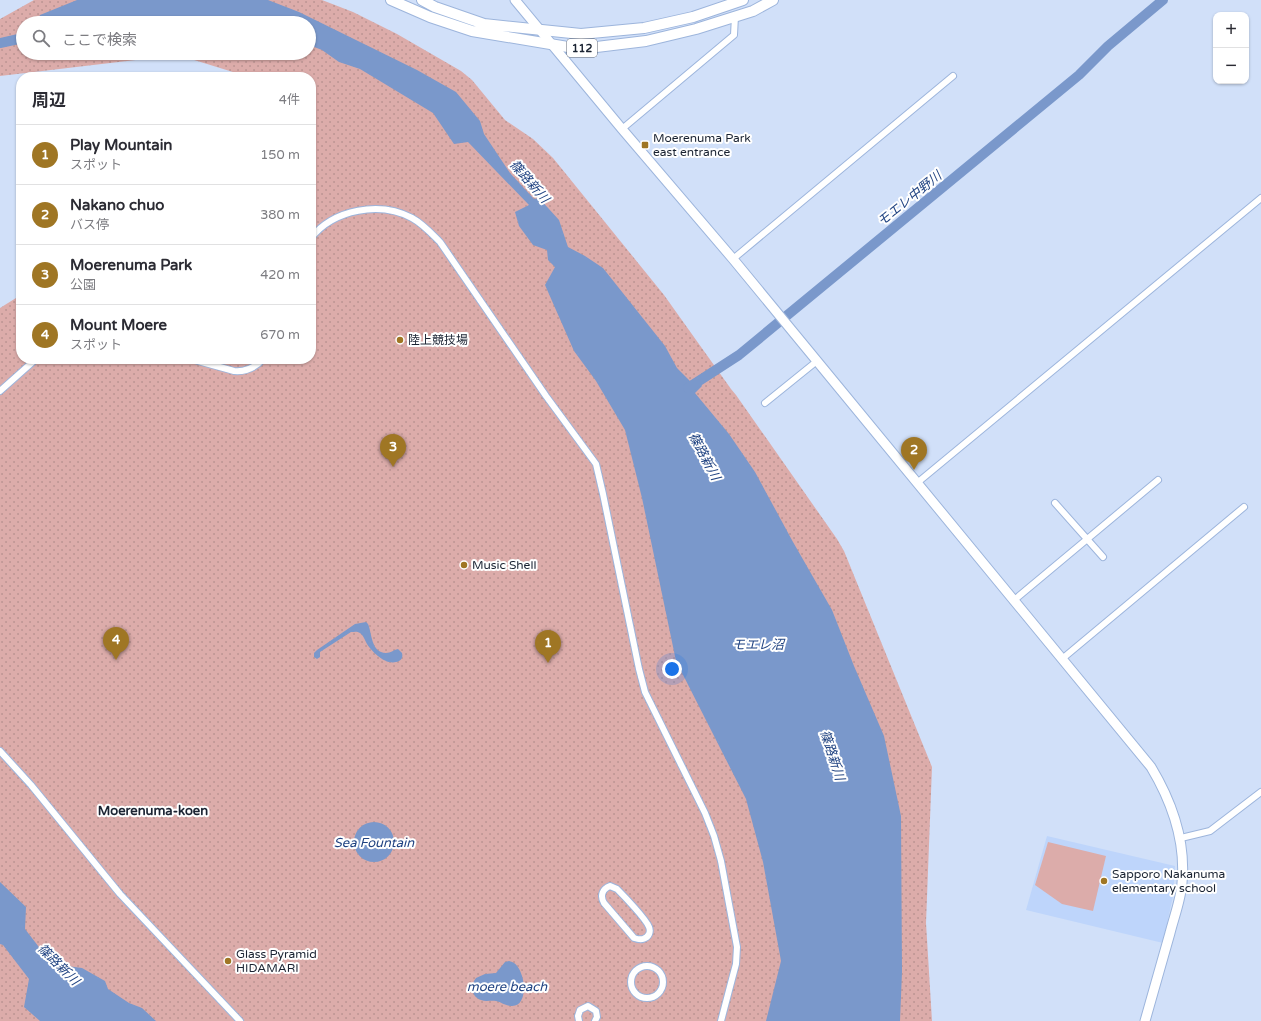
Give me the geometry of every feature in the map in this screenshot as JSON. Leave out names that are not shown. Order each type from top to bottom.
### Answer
[{"type":"main road","name":"112","points":[[391,0],[430,17],[472,32],[580,49],[646,40],[696,29],[753,11],[773,0]]},
{"type":"main road","name":"112","points":[[422,0],[435,7],[484,24],[581,34],[644,28],[693,17],[743,0]]},
{"type":"street","points":[[515,0],[622,129],[733,259],[1151,767],[1166,793],[1181,838],[1182,883],[1178,904],[1145,1021]]},
{"type":"street","points":[[622,129],[734,34],[735,16]]},
{"type":"street","points":[[733,259],[952,76]]},
{"type":"street","points":[[916,483],[1261,198]]},
{"type":"street","points":[[316,232],[321,227],[337,217],[368,209],[380,209],[397,212],[410,217],[424,226],[440,242],[546,396],[596,464],[645,692],[705,814],[714,836],[721,861],[737,947],[736,964],[720,1021]]},
{"type":"street","points":[[765,403],[817,361]]},
{"type":"street","points":[[0,391],[30,364]]},
{"type":"street","points":[[209,364],[240,372],[254,367],[257,364]]},
{"type":"street","points":[[1014,600],[1158,480]]},
{"type":"street","points":[[1055,503],[1103,557]]},
{"type":"street","points":[[1062,659],[1244,507]]},
{"type":"street","points":[[0,751],[31,785],[120,894],[240,1021]]},
{"type":"street","points":[[1181,838],[1210,831],[1261,792]]},
{"type":"street","points":[[610,886],[617,888],[647,924],[650,932],[648,936],[641,940],[634,938],[604,903],[602,896],[604,890],[610,886]]},
{"type":"street","points":[[644,966],[648,966],[659,971],[663,979],[663,983],[657,995],[645,998],[634,992],[631,980],[634,972],[644,966]]},
{"type":"street","points":[[579,1021],[578,1016],[580,1010],[588,1006],[596,1011],[597,1017],[595,1021]]},
{"type":"shaded area","points":[[34,0],[322,0],[353,12],[397,34],[461,71],[472,80],[505,120],[533,139],[553,158],[664,295],[736,395],[844,551],[932,767],[926,923],[932,1021],[0,1021],[0,308],[16,298],[16,364],[316,364],[316,72],[233,72],[194,60],[316,60],[316,16],[16,16],[16,60],[136,60],[34,72],[16,72],[16,74],[0,76],[0,19]]},
{"type":"shaded area","name":"Sapporo Nakanuma elementary school","points":[[1047,836],[1175,866],[1173,896],[1163,943],[1026,910]]},
{"type":"shaded area","points":[[1048,842],[1106,856],[1093,911],[1062,904],[1035,885]]},
{"type":"water","name":"モエレ沼","points":[[77,0],[268,0],[307,16],[40,16]]},
{"type":"water","name":"モエレ沼","points":[[316,20],[417,70],[456,92],[480,121],[484,134],[510,173],[534,199],[539,198],[559,220],[568,247],[603,268],[665,346],[677,368],[690,381],[697,377],[702,386],[695,393],[729,434],[755,472],[832,610],[884,736],[901,816],[902,972],[900,1021],[766,1021],[781,961],[763,862],[746,799],[676,661],[642,498],[625,430],[596,381],[574,351],[545,285],[555,267],[548,260],[547,250],[533,245],[519,226],[515,212],[529,205],[468,142],[454,144],[433,113],[360,69],[339,62],[322,50],[316,48]]},
{"type":"water","points":[[366,622],[377,650],[389,653],[398,649],[402,653],[402,658],[399,661],[385,661],[370,648],[359,632],[351,632],[320,652],[320,657],[317,659],[314,657],[314,653],[317,650],[355,624]]},
{"type":"water","name":"Sea Fountain","points":[[370,822],[378,822],[385,825],[391,831],[394,842],[391,853],[385,859],[378,862],[370,862],[363,859],[357,853],[354,846],[354,838],[357,831],[363,825]]},
{"type":"water","points":[[0,882],[26,907],[25,929],[52,964],[82,968],[105,981],[108,989],[129,1003],[142,1008],[156,1021],[40,1021],[24,1007],[29,979],[3,945],[0,944]]},
{"type":"water","name":"moere beach","points":[[509,961],[517,966],[523,980],[524,990],[522,999],[519,1003],[509,1006],[496,1001],[483,1001],[473,994],[472,987],[476,978],[485,974],[496,973],[505,962]]},
{"type":"waterway","name":"モエレ中野川","points":[[688,388],[739,355],[1079,75],[1108,46],[1163,0]]},
{"type":"waterway","name":"篠路新川","points":[[0,43],[16,40]]},
{"type":"place","name":"Moerenuma Park east entrance","points":[[645,145]]},
{"type":"place","name":"陸上競技場","points":[[400,340]]},
{"type":"place","name":"Moerenuma Park","points":[[393,467]]},
{"type":"place","name":"Nakano chuo","points":[[914,470]]},
{"type":"place","name":"Music Shell","points":[[464,565]]},
{"type":"place","name":"Mount Moere","points":[[116,660]]},
{"type":"place","name":"Play Mountain","points":[[548,663]]},
{"type":"place","name":"Sapporo Nakanuma elementary school","points":[[1104,881]]},
{"type":"place","name":"Glass Pyramid HIDAMARI","points":[[228,961]]},
{"type":"district","name":"Moerenuma-koen","points":[[153,810]]}]
